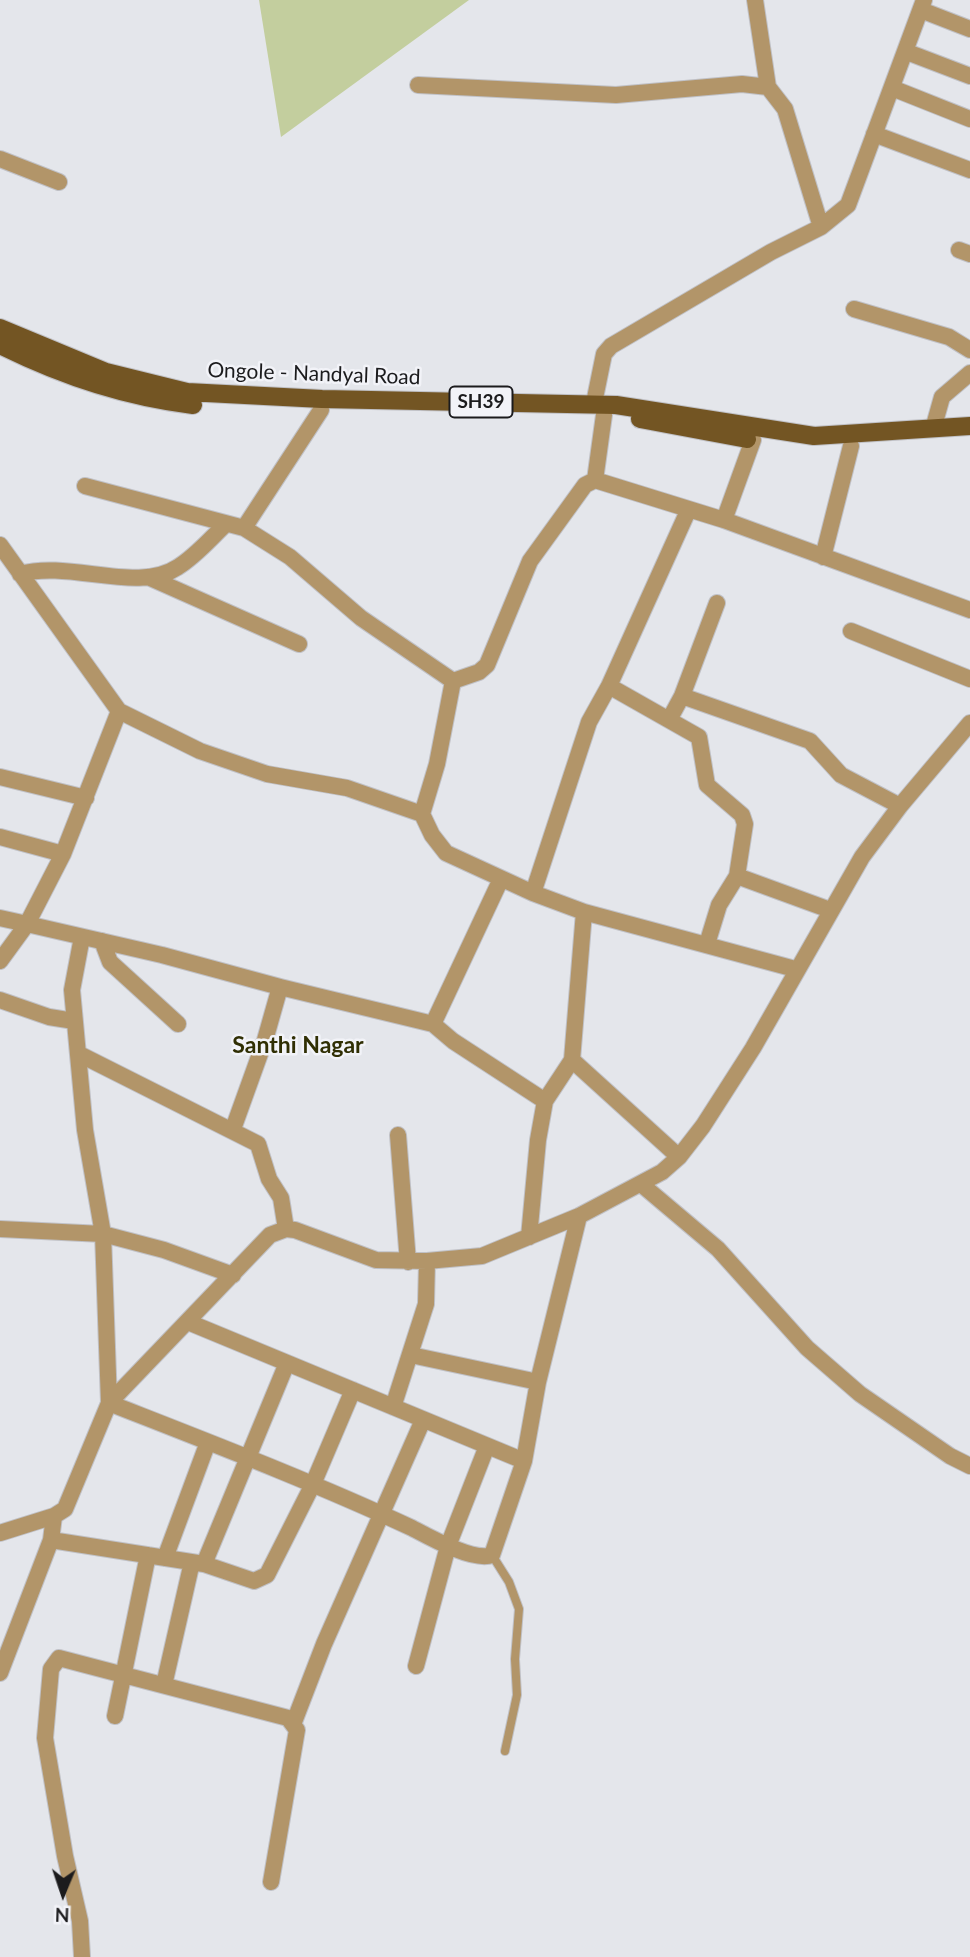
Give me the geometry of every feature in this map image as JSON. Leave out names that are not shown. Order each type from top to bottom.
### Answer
[{"type":"main road","name":"Ongole - Nandyal Road","points":[[0,328],[106,372],[187,392],[599,409],[753,440],[850,446],[970,436]]},
{"type":"main road","name":"Ongole - Nandyal Road","points":[[0,345],[100,385],[163,401],[321,410],[666,410],[754,428],[814,436],[970,426]]},
{"type":"street","points":[[755,0],[768,87],[785,109],[821,227]]},
{"type":"street","points":[[453,681],[479,672],[487,665],[537,548],[577,494],[595,480],[604,354],[611,346],[771,252],[821,227],[848,205],[854,195],[922,5],[970,29]]},
{"type":"street","points":[[906,52],[970,76]]},
{"type":"street","points":[[418,85],[616,94],[742,84],[768,87]]},
{"type":"street","points":[[892,88],[970,119]]},
{"type":"street","points":[[874,134],[970,170]]},
{"type":"street","points":[[0,159],[59,182]]},
{"type":"street","points":[[854,309],[949,338],[970,350]]},
{"type":"street","points":[[933,429],[942,397],[970,373]]},
{"type":"street","points":[[244,528],[321,410]]},
{"type":"street","points":[[724,520],[753,440]]},
{"type":"street","points":[[823,557],[850,446]]},
{"type":"street","points":[[595,480],[724,520],[970,610]]},
{"type":"street","points":[[85,486],[244,528],[290,557],[361,618],[453,681]]},
{"type":"street","points":[[533,894],[589,722],[609,686],[688,511]]},
{"type":"street","points":[[20,573],[52,568],[126,578],[148,577],[178,568],[226,524]]},
{"type":"street","points":[[0,545],[119,711],[200,751],[267,774],[347,788],[422,814]]},
{"type":"street","points":[[148,577],[299,644]]},
{"type":"street","points":[[669,720],[682,696],[716,603]]},
{"type":"street","points":[[851,631],[970,678]]},
{"type":"street","points":[[453,681],[437,764],[422,814],[432,835],[446,853],[533,894],[584,912],[795,969]]},
{"type":"street","points":[[609,686],[699,737],[707,785],[742,815],[745,824],[737,876],[719,905],[707,944]]},
{"type":"street","points":[[682,696],[810,741],[841,775],[900,806]]},
{"type":"street","points":[[0,961],[27,924],[62,854],[119,711]]},
{"type":"street","points":[[0,1533],[54,1516],[65,1509],[73,1496],[109,1403],[270,1235],[286,1229],[364,1257],[408,1262],[482,1256],[579,1216],[641,1184],[679,1157],[752,1048],[795,969],[862,857],[900,806],[969,725]]},
{"type":"street","points":[[0,777],[86,799]]},
{"type":"street","points":[[0,837],[62,854]]},
{"type":"street","points":[[737,876],[830,910]]},
{"type":"street","points":[[433,1024],[501,879]]},
{"type":"street","points":[[529,1237],[538,1140],[545,1101],[572,1060],[584,912]]},
{"type":"street","points":[[0,918],[433,1024],[453,1041],[545,1101]]},
{"type":"street","points":[[82,937],[72,980],[74,1020],[85,1130],[103,1234],[109,1403]]},
{"type":"street","points":[[102,941],[110,962],[178,1024]]},
{"type":"street","points":[[233,1129],[265,1040],[279,987]]},
{"type":"street","points":[[0,1000],[49,1017],[74,1020]]},
{"type":"street","points":[[79,1054],[233,1129],[258,1144],[269,1179],[281,1198],[286,1229]]},
{"type":"street","points":[[572,1060],[679,1157]]},
{"type":"street","points":[[398,1135],[408,1262]]},
{"type":"street","points":[[641,1184],[718,1250],[807,1348],[860,1394],[941,1450],[970,1466]]},
{"type":"street","points":[[109,1403],[313,1484],[448,1546],[480,1556],[492,1555],[524,1461],[542,1391],[579,1216]]},
{"type":"street","points":[[0,1229],[103,1234],[164,1250],[233,1275]]},
{"type":"street","points":[[393,1407],[426,1304],[427,1261]]},
{"type":"street","points":[[188,1322],[524,1461]]},
{"type":"street","points":[[411,1355],[542,1391]]},
{"type":"street","points":[[164,1685],[198,1563],[248,1458],[287,1363]]},
{"type":"street","points":[[51,1540],[198,1563],[254,1581],[261,1580],[267,1575],[313,1484],[353,1391]]},
{"type":"street","points":[[294,1722],[423,1420]]},
{"type":"street","points":[[165,1558],[208,1442]]},
{"type":"street","points":[[415,1666],[448,1546],[487,1446]]},
{"type":"street","points":[[0,1673],[51,1540],[54,1516]]},
{"type":"street","points":[[115,1716],[148,1555]]},
{"type":"street","points":[[82,1957],[80,1921],[65,1856],[45,1738],[54,1661],[63,1658],[288,1718],[294,1722],[297,1730],[271,1882]]},
{"type":"lane","points":[[492,1555],[509,1582],[519,1609],[515,1659],[517,1695],[505,1751]]},
{"type":"green space","points":[[259,0],[469,0],[281,137]]},
{"type":"district","name":"Santhi Nagar","points":[[298,1046]]}]
